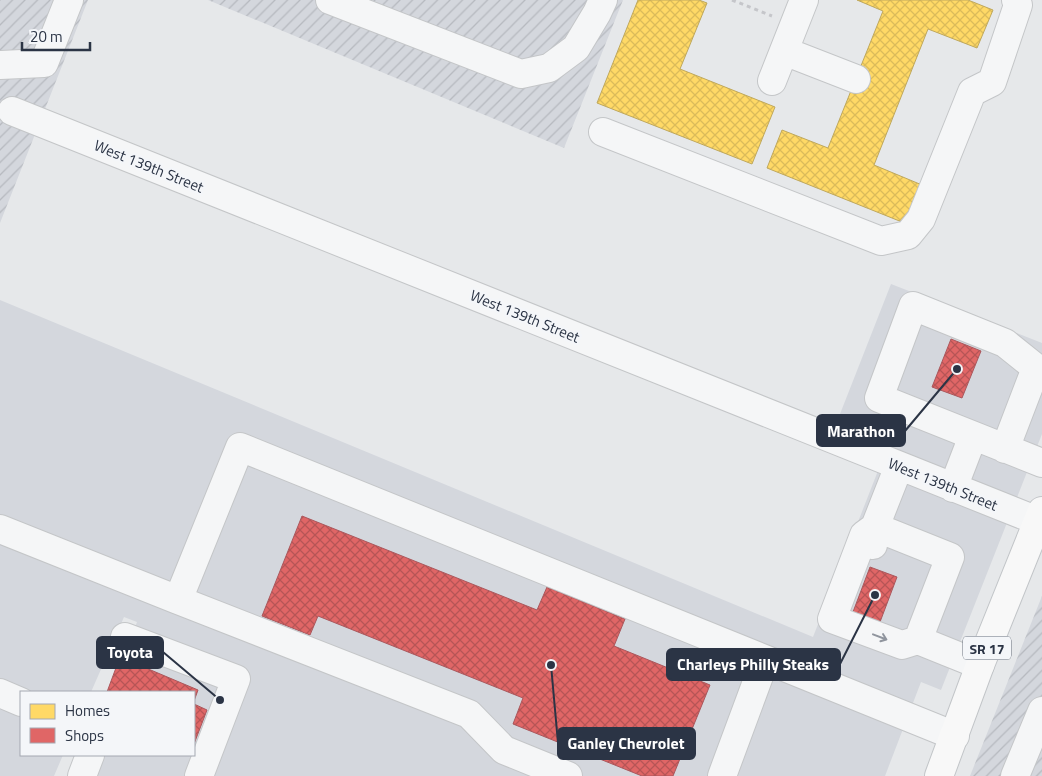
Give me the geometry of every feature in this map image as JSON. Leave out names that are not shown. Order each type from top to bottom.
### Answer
[{"type":"main road","name":"SR 17","points":[[939,776],[980,664],[1041,519]]},
{"type":"street","points":[[0,65],[44,63],[69,0]]},
{"type":"street","points":[[330,0],[521,74],[549,68],[576,48],[597,13],[602,0]]},
{"type":"street","points":[[772,81],[804,0]]},
{"type":"street","points":[[603,132],[881,241],[908,235],[921,218],[972,92],[992,82],[1018,5],[1016,0]]},
{"type":"street","points":[[784,51],[856,79]]},
{"type":"street","name":"West 139th Street","points":[[12,111],[953,488],[1041,519]]},
{"type":"street","points":[[1005,449],[1039,369],[1004,343],[913,306],[879,398],[1005,449],[1042,463]]},
{"type":"street","points":[[953,488],[974,436]]},
{"type":"street","points":[[178,600],[240,447],[955,736]]},
{"type":"street","points":[[899,466],[875,527],[864,535],[832,619],[902,645],[918,640],[980,664]]},
{"type":"street","points":[[875,527],[950,557],[918,640]]},
{"type":"street","points":[[0,529],[469,714],[504,750],[568,776]]},
{"type":"street","points":[[125,637],[236,679],[199,776]]},
{"type":"street","points":[[722,776],[766,660]]},
{"type":"street","points":[[0,693],[20,702]]},
{"type":"street","points":[[1015,776],[1042,711]]},
{"type":"street","points":[[82,776],[90,756]]},
{"type":"path","points":[[732,0],[775,17]]},
{"type":"shaded area","points":[[0,0],[88,0],[0,223]]},
{"type":"shaded area","points":[[208,0],[623,0],[564,148]]},
{"type":"shaded area","points":[[891,284],[1042,343],[1042,434],[941,690],[921,682],[885,776],[81,776],[89,756],[195,756],[195,691],[112,691],[137,622],[124,617],[91,691],[20,691],[20,756],[63,756],[54,776],[0,776],[0,300],[813,637],[892,435],[840,414]]},
{"type":"shaded area","points":[[1042,596],[1042,776],[970,776]]},
{"type":"building: Homes","points":[[638,0],[699,0],[707,3],[680,69],[775,107],[752,164],[597,103]]},
{"type":"building: Homes","points":[[857,0],[968,0],[993,10],[977,48],[928,29],[874,165],[922,185],[907,224],[767,168],[782,130],[828,148],[883,11]]},
{"type":"building: Shops","points":[[951,339],[981,351],[962,398],[932,387]]},
{"type":"building: Shops","points":[[302,516],[537,610],[547,587],[625,619],[614,646],[710,685],[673,776],[642,776],[513,724],[523,698],[318,616],[310,635],[262,616]]},
{"type":"building: Shops","points":[[870,567],[897,577],[880,622],[853,612]]},
{"type":"building: Shops","points":[[120,657],[198,690],[195,698],[195,691],[107,691]]},
{"type":"building: Shops","points":[[195,704],[207,710],[195,741]]},
{"type":"place","name":"Marathon","points":[[957,369]]},
{"type":"place","name":"Charleys Philly Steaks","points":[[875,595]]},
{"type":"place","name":"Ganley Chevrolet","points":[[551,665]]},
{"type":"place","name":"Toyota","points":[[220,700]]}]
